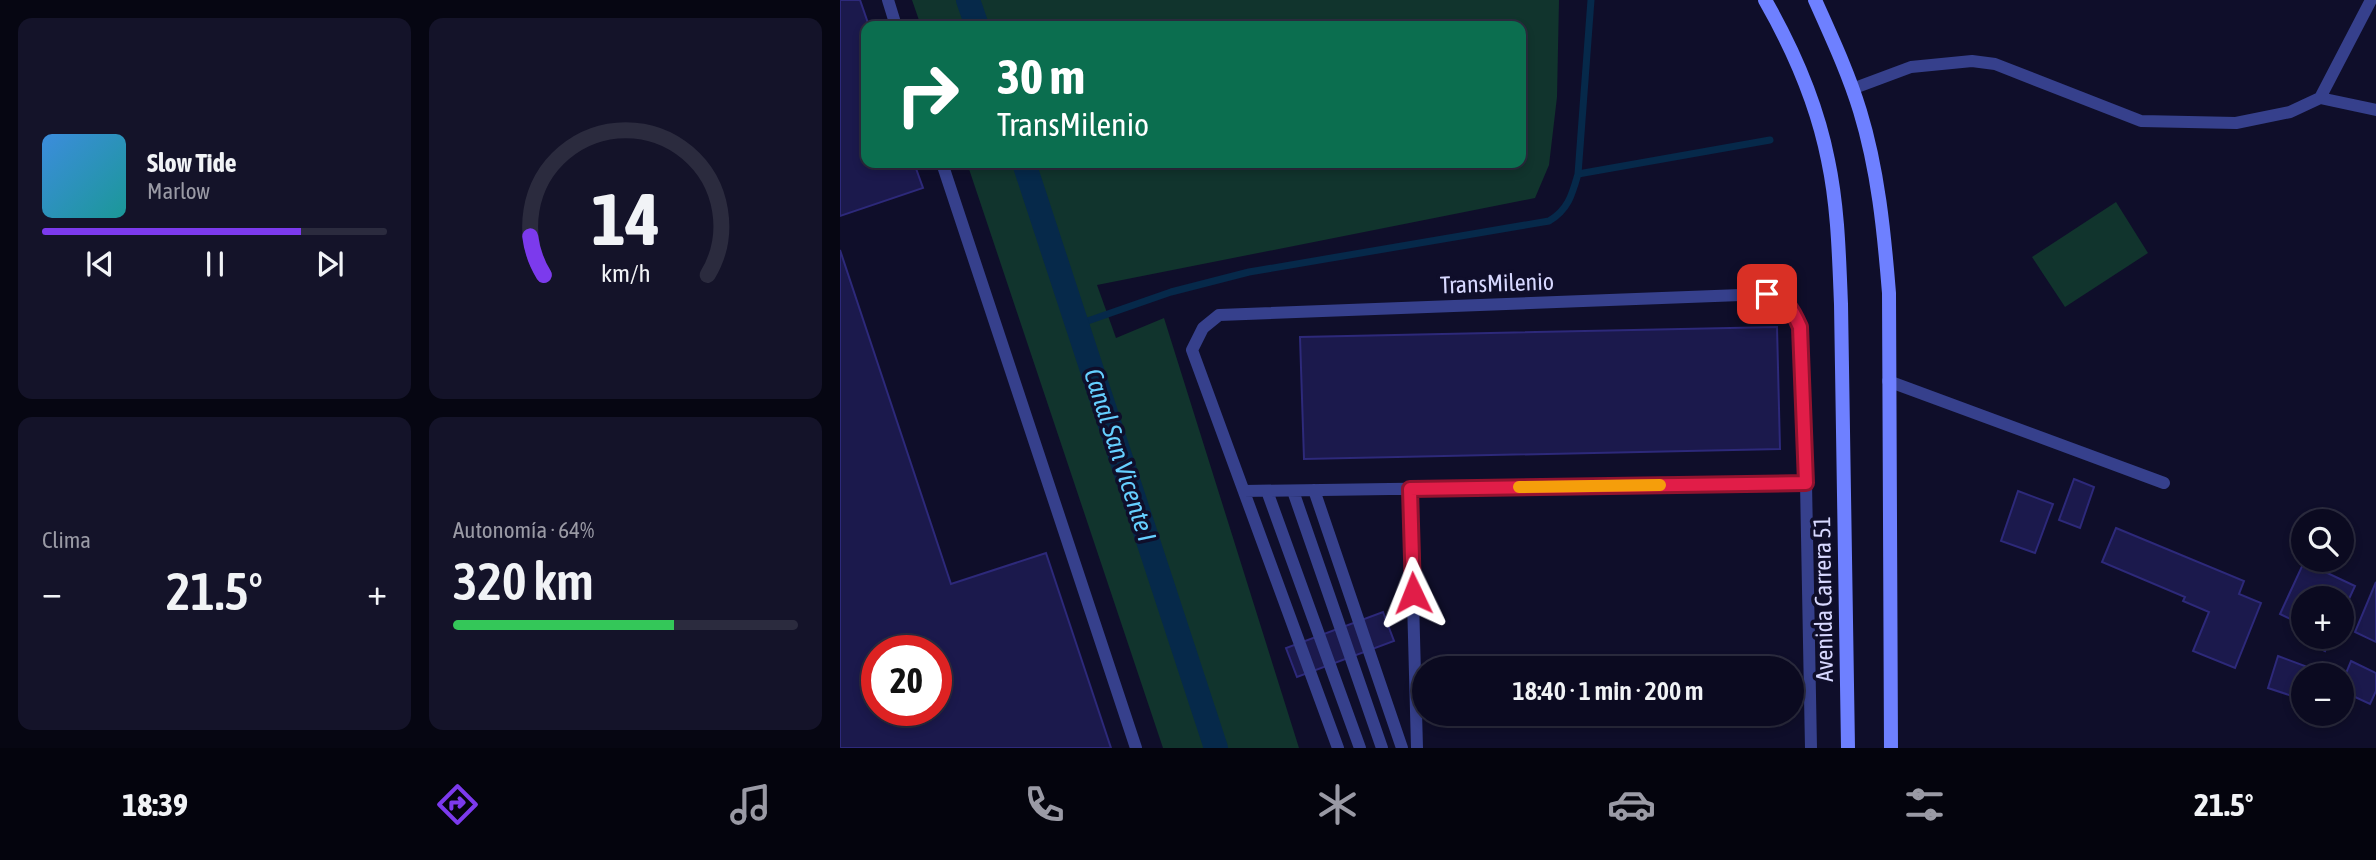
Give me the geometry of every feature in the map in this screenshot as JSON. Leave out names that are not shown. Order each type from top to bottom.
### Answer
[{"type":"main road","name":"Avenida Carrera 51","points":[[1765,0],[1780,25],[1810,94],[1828,159],[1838,231],[1842,304],[1848,748]]},
{"type":"main road","points":[[1815,0],[1860,111],[1874,166],[1884,225],[1889,293],[1891,748]]},
{"type":"lane","points":[[888,0],[894,21]]},
{"type":"lane","points":[[2320,98],[2371,0]]},
{"type":"lane","points":[[1852,89],[1911,66],[1972,61],[1995,64],[2141,121],[2236,123],[2290,112],[2320,98],[2376,110]]},
{"type":"lane","points":[[944,168],[1136,748]]},
{"type":"lane","name":"TransMilenio","points":[[1339,748],[1192,350],[1203,328],[1219,315],[1767,294],[1783,299],[1793,310],[1800,327],[1811,748]]},
{"type":"lane","points":[[1888,381],[2164,483]]},
{"type":"lane","points":[[1244,491],[1806,483]]},
{"type":"lane","points":[[1410,489],[1417,748]]},
{"type":"lane","points":[[1314,490],[1402,748]]},
{"type":"lane","points":[[1267,491],[1360,748]]},
{"type":"lane","points":[[1293,491],[1382,748]]},
{"type":"green space","points":[[912,0],[1559,0],[1557,97],[1549,165],[1535,198],[1097,285],[1116,338],[1164,318],[1299,748],[1163,748],[969,168],[1526,168],[1526,21],[919,21]]},
{"type":"green space","points":[[2116,202],[2148,253],[2065,307],[2032,257]]},
{"type":"building","points":[[840,0],[860,0],[867,21],[861,21],[861,168],[916,168],[923,188],[840,216]]},
{"type":"building","points":[[840,250],[951,584],[1046,553],[1111,748],[840,748]]},
{"type":"building","points":[[1777,327],[1780,449],[1304,459],[1300,337]]},
{"type":"building","points":[[2074,479],[2094,487],[2080,528],[2059,520]]},
{"type":"building","points":[[2018,491],[2053,504],[2035,553],[2001,541]]},
{"type":"building","points":[[2116,528],[2244,581],[2239,594],[2261,603],[2235,668],[2193,651],[2209,612],[2183,601],[2185,597],[2102,562]]},
{"type":"building","points":[[2299,572],[2325,572],[2355,586],[2354,588],[2354,586],[2293,586]]},
{"type":"building","points":[[2376,582],[2376,642],[2355,632]]},
{"type":"building","points":[[2291,590],[2291,619],[2280,614]]},
{"type":"building","points":[[1383,612],[1394,641],[1297,677],[1286,648]]},
{"type":"building","points":[[2278,656],[2297,663],[2291,663],[2291,696],[2268,688]]},
{"type":"building","points":[[2351,661],[2376,673],[2376,691],[2370,704],[2354,697],[2354,663],[2350,663]]},
{"type":"waterway","name":"Canal San Vicente I","points":[[968,0],[975,21]]},
{"type":"waterway","points":[[1079,324],[1171,292],[1249,272],[1549,221],[1565,207],[1578,174],[1591,0]]},
{"type":"waterway","points":[[1578,174],[1770,140]]},
{"type":"waterway","name":"Canal San Vicente I","points":[[1026,168],[1216,748]]},
{"type":"slow traffic","points":[[1519,487],[1660,485]]},
{"type":"route","points":[[1413,593],[1410,489],[1806,483],[1800,327],[1793,310],[1783,299],[1767,294]]}]
